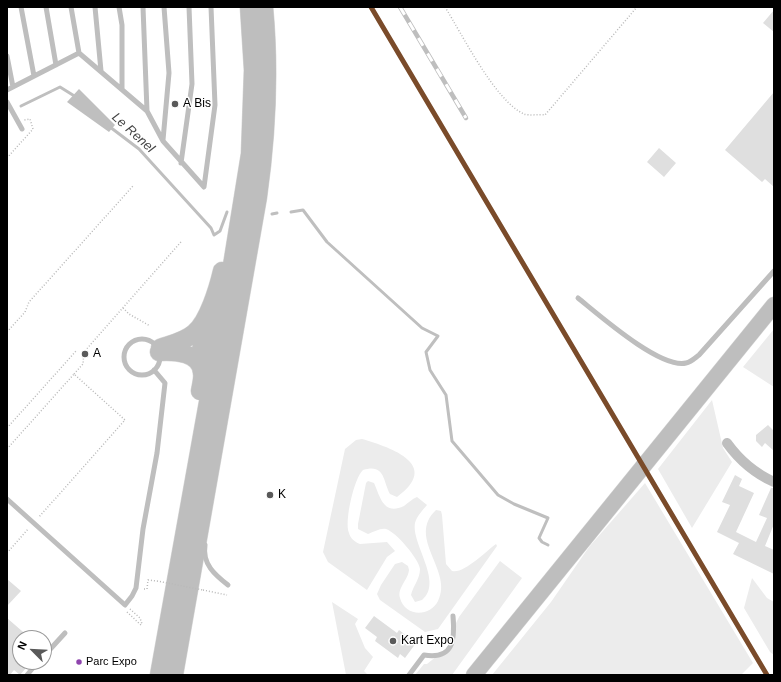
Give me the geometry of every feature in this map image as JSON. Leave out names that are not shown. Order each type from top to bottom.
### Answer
[{"type":"highway","points":[[172,645],[244,199],[253,117],[253,70],[249,7]]},
{"type":"highway","points":[[158,675],[172,645],[241,298],[258,197],[265,140],[267,64],[264,7]]},
{"type":"highway","points":[[174,675],[172,645],[202,373],[199,363],[207,313],[221,274],[253,117]]},
{"type":"highway","points":[[158,350],[184,340],[194,334],[207,313]]},
{"type":"highway","points":[[158,350],[175,350],[187,354],[199,363]]},
{"type":"main road","points":[[474,675],[774,305]]},
{"type":"street","points":[[727,442],[736,456],[747,466],[774,482]]},
{"type":"lane","points":[[21,7],[34,76]]},
{"type":"lane","points":[[46,7],[56,65]]},
{"type":"lane","points":[[71,7],[79,53],[147,111],[163,141],[181,163],[204,187],[215,105],[211,7]]},
{"type":"lane","points":[[95,7],[101,71]]},
{"type":"lane","points":[[119,7],[122,25],[122,89]]},
{"type":"lane","points":[[143,7],[147,111]]},
{"type":"lane","points":[[163,141],[169,73],[164,7]]},
{"type":"lane","points":[[181,163],[192,84],[189,7]]},
{"type":"lane","points":[[7,90],[79,53]]},
{"type":"lane","points":[[7,56],[13,87]]},
{"type":"lane","points":[[7,102],[22,129]]},
{"type":"lane","points":[[578,298],[624,335],[640,345],[672,362],[685,364],[699,355],[774,271]]},
{"type":"lane","points":[[233,375],[241,298]]},
{"type":"lane","points":[[140,339],[150,341],[158,350],[159,362],[154,370],[144,375],[134,373],[126,366],[124,356],[125,351],[131,343],[140,339]]},
{"type":"lane","points":[[7,499],[125,605],[136,588],[160,426],[165,383],[154,370]]},
{"type":"lane","points":[[207,537],[204,551],[206,562],[228,585]]},
{"type":"lane","points":[[409,675],[424,655],[439,655],[451,646],[454,637],[453,616]]},
{"type":"lane","points":[[52,647],[65,633]]},
{"type":"path","points":[[445,7],[490,80],[508,102],[524,114],[545,115],[637,7]]},
{"type":"path","points":[[7,332],[25,312],[29,302],[133,186]]},
{"type":"path","points":[[7,449],[83,364],[84,352],[181,242]]},
{"type":"path","points":[[122,308],[129,314],[150,326]]},
{"type":"path","points":[[7,428],[76,351]]},
{"type":"path","points":[[7,553],[126,420],[74,374]]},
{"type":"path","points":[[147,589],[148,580],[227,596]]},
{"type":"path","points":[[125,605],[140,618],[142,626]]},
{"type":"shaded area","points":[[79,89],[115,125],[109,132],[67,102]]},
{"type":"shaded area","points":[[774,329],[774,387],[743,367]]},
{"type":"shaded area","points":[[712,400],[723,448],[732,462],[692,528],[658,469]]},
{"type":"shaded area","points":[[362,439],[387,447],[408,459],[413,467],[414,476],[409,486],[397,497],[390,494],[382,474],[376,469],[370,468],[363,470],[356,482],[349,510],[348,527],[350,537],[360,544],[387,542],[395,551],[387,557],[367,590],[328,562],[323,552],[345,449],[356,440]]},
{"type":"shaded area","points":[[368,481],[374,483],[383,503],[387,507],[397,508],[404,506],[417,497],[427,505],[418,516],[415,523],[415,532],[430,583],[428,592],[422,600],[415,602],[411,595],[419,576],[420,569],[416,559],[406,546],[395,535],[386,529],[368,534],[358,529],[366,483]]},
{"type":"shaded area","points":[[645,483],[753,663],[741,675],[492,675],[551,602],[589,547]]},
{"type":"shaded area","points":[[436,510],[441,511],[446,564],[452,571],[457,571],[468,566],[496,544],[497,546],[438,629],[425,632],[380,600],[377,594],[381,585],[395,564],[402,562],[408,566],[409,570],[399,594],[407,609],[412,612],[424,612],[429,610],[438,601],[441,590],[440,578],[428,543],[426,532],[428,521]]},
{"type":"shaded area","points":[[500,561],[522,578],[452,675],[415,675],[424,664],[427,664],[454,644],[456,623],[459,617]]},
{"type":"shaded area","points":[[752,578],[767,598],[774,602],[774,655],[770,652],[744,608]]},
{"type":"shaded area","points":[[332,602],[358,619],[355,624],[365,648],[373,657],[364,671],[368,675],[346,675]]},
{"type":"building","points":[[774,10],[774,32],[763,23]]},
{"type":"building","points":[[774,92],[774,187],[765,179],[762,182],[725,150]]},
{"type":"building","points":[[659,148],[676,163],[664,177],[647,162]]},
{"type":"building","points":[[768,425],[774,431],[774,451],[765,443],[762,447],[756,441],[756,435]]},
{"type":"building","points":[[735,475],[742,479],[739,486],[754,493],[736,532],[756,542],[767,518],[759,515],[771,488],[774,488],[774,524],[765,546],[774,550],[774,574],[733,554],[739,543],[717,532],[730,505],[722,502]]},
{"type":"building","points":[[7,579],[21,591],[7,606]]},
{"type":"building","points":[[374,616],[397,633],[399,630],[416,643],[405,658],[400,654],[398,658],[375,641],[377,637],[365,628]]},
{"type":"building","points":[[7,618],[21,630],[12,630],[12,670],[14,670],[10,675],[7,675]]},
{"type":"building","points":[[14,670],[24,670],[20,675]]},
{"type":"waterway","name":"Le Renel","points":[[21,106],[60,87],[76,97]]},
{"type":"waterway","name":"Le Renel","points":[[110,127],[139,149],[211,228],[214,235],[220,231],[227,212]]},
{"type":"waterway","points":[[291,212],[303,210],[327,242],[422,328],[438,336],[426,352],[430,370],[446,395],[452,441],[498,495],[514,504],[548,518],[539,538],[542,542],[548,545]]},
{"type":"waterway","points":[[272,214],[277,213]]},
{"type":"railway","points":[[400,7],[466,118]]},
{"type":"transit line","points":[[371,7],[767,675]]},
{"type":"place","name":"A Bis","points":[[175,104]]},
{"type":"place","name":"A","points":[[85,354]]},
{"type":"place","name":"K","points":[[270,495]]},
{"type":"place","name":"Kart Expo","points":[[393,641]]},
{"type":"place","name":"Parc Expo","points":[[79,662]]}]
